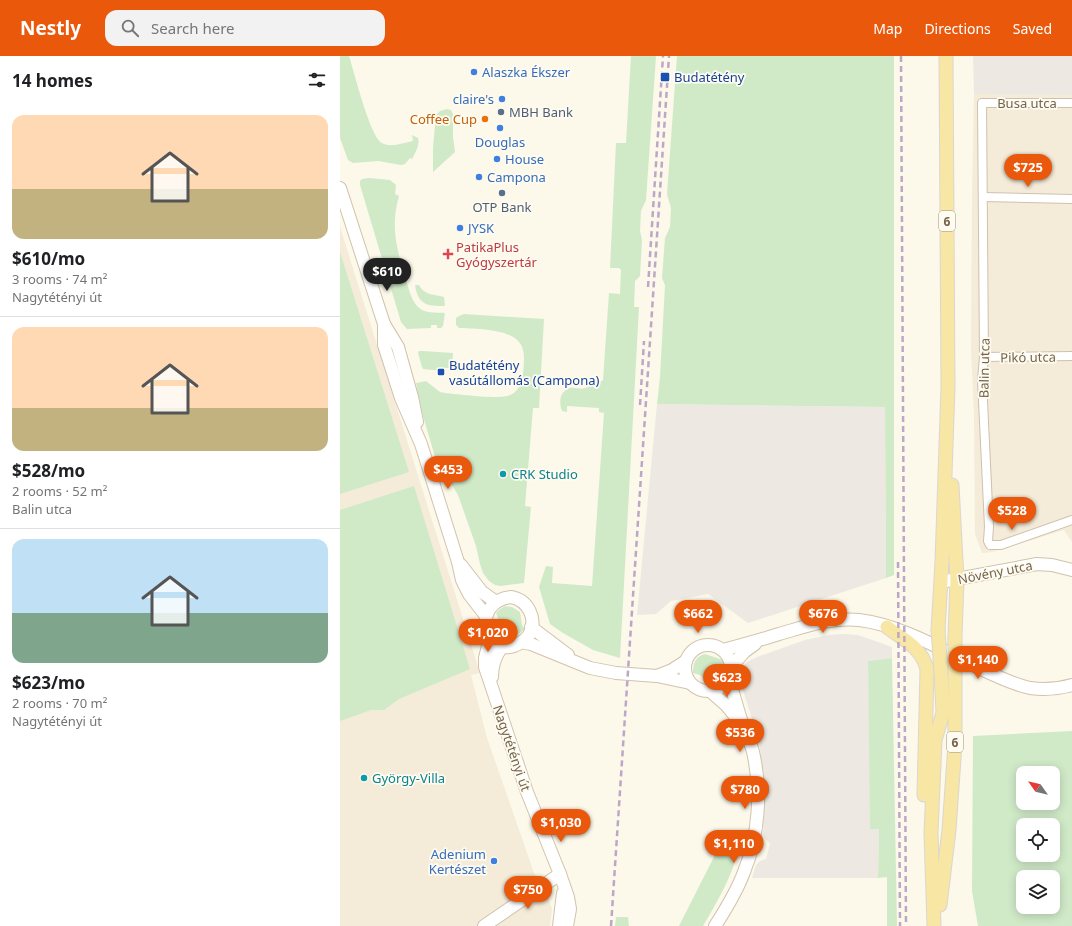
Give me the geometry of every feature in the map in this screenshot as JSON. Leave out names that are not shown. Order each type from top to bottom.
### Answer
[{"type":"main road","name":"6","points":[[936,926],[948,830],[955,744],[957,580],[948,387],[946,56]]},
{"type":"main road","name":"Nagytétényi út","points":[[340,188],[384,324],[398,348],[412,397],[421,444],[458,562],[462,580],[469,594],[486,616],[486,628],[490,638],[485,658],[485,668],[532,806],[560,874],[570,909],[568,926]]},
{"type":"main road","name":"6","points":[[936,926],[931,833],[935,740],[943,713],[938,630],[948,387]]},
{"type":"main road","name":"Nagytétényi út","points":[[458,562],[482,592],[496,602]]},
{"type":"main road","name":"Növény utca","points":[[941,582],[1037,564],[1052,565],[1072,570]]},
{"type":"main road","points":[[486,616],[490,608],[496,602],[502,598],[511,597],[517,598],[523,602],[528,607],[531,615],[531,627],[526,638],[521,642],[511,646],[502,647],[490,638]]},
{"type":"main road","points":[[723,650],[810,625],[829,621],[857,620],[887,626],[917,638],[1017,685],[1044,689],[1056,689],[1072,685]]},
{"type":"main road","points":[[887,626],[916,648],[922,656],[927,669],[923,795],[931,833]]},
{"type":"main road","points":[[531,627],[577,662]]},
{"type":"main road","points":[[732,666],[744,652],[761,640]]},
{"type":"main road","points":[[521,642],[531,644],[590,668],[616,673],[657,676],[690,683]]},
{"type":"main road","points":[[712,645],[723,650],[727,654],[732,666],[729,680],[724,686],[718,690],[710,692],[696,688],[690,683],[686,676],[685,669],[689,654],[700,646],[712,645]]},
{"type":"main road","name":"Nagytétényi út","points":[[492,688],[492,669],[494,660],[502,647]]},
{"type":"main road","points":[[657,676],[672,670],[686,661]]},
{"type":"main road","points":[[715,926],[737,889],[744,872],[755,834],[758,800],[757,774],[753,752],[743,726],[729,680]]},
{"type":"main road","points":[[710,692],[726,705],[743,726]]},
{"type":"main road","points":[[484,926],[560,874]]},
{"type":"main road","points":[[559,926],[564,888]]},
{"type":"street","name":"Busa utca","points":[[982,103],[1072,103]]},
{"type":"street","name":"Balin utca","points":[[982,103],[984,357],[982,380],[989,527],[988,541],[990,545],[1001,545],[1072,520]]},
{"type":"street","points":[[983,197],[1072,199]]},
{"type":"street","name":"Pikó utca","points":[[984,357],[1072,356]]},
{"type":"shaded area","points":[[973,56],[1072,56],[1072,95],[974,94]]},
{"type":"shaded area","points":[[974,94],[1072,95],[1072,542],[1064,530],[992,552],[982,553],[975,534],[974,414],[971,351]]},
{"type":"shaded area","points":[[340,227],[480,673],[471,675],[487,738],[534,873],[546,893],[552,909],[550,926],[340,926]]},
{"type":"shaded area","points":[[657,404],[885,407],[886,578],[748,623],[708,594],[671,601],[656,614],[637,615]]},
{"type":"shaded area","points":[[828,635],[858,635],[892,647],[892,658],[868,661],[871,829],[879,829],[878,878],[752,878],[756,865],[760,861],[766,859],[770,843],[766,840],[763,834],[765,799],[759,741],[742,687],[742,668],[747,662],[757,657],[805,640]]},
{"type":"green space","points":[[340,56],[349,56],[358,89],[372,129],[377,138],[382,143],[393,145],[413,141],[412,135],[418,138],[418,147],[416,152],[412,159],[410,158],[405,164],[401,165],[378,161],[353,163],[348,160],[340,138]]},
{"type":"green space","points":[[631,56],[656,56],[646,200],[641,211],[640,231],[642,240],[640,276],[635,281],[634,307],[639,307],[620,658],[593,650],[550,624],[539,587],[546,566],[553,567],[552,583],[592,586],[604,413],[599,412],[599,408],[567,406],[567,412],[562,411],[560,401],[562,394],[570,388],[584,389],[603,380],[609,293],[620,294],[621,270],[619,268],[610,268],[616,143],[626,143]]},
{"type":"green space","points":[[677,56],[894,56],[894,575],[886,578],[885,407],[657,404],[665,285],[662,278],[665,238],[670,227],[671,208],[667,194]]},
{"type":"green space","points":[[447,109],[451,110],[453,114],[453,137],[455,152],[433,172],[433,148],[436,115],[440,111]]},
{"type":"green space","points":[[369,178],[390,180],[396,185],[395,194],[399,196],[395,218],[397,248],[409,291],[418,307],[424,311],[445,313],[443,326],[441,328],[437,328],[437,325],[431,325],[431,328],[407,329],[401,322],[360,185],[360,181],[362,179]]},
{"type":"green space","points":[[340,252],[409,472],[340,494]]},
{"type":"green space","points":[[415,285],[419,285],[421,289],[427,293],[444,297],[445,306],[433,306],[424,303],[418,297]]},
{"type":"green space","points":[[464,314],[544,319],[539,408],[533,408],[525,506],[531,507],[524,583],[500,586],[495,585],[489,581],[483,573],[476,546],[458,495],[446,475],[441,477],[415,389],[417,388],[416,383],[426,381],[440,392],[498,397],[512,394],[519,387],[522,381],[524,359],[522,347],[518,341],[511,336],[494,331],[459,328],[456,325],[456,318]]},
{"type":"green space","points":[[419,351],[453,353],[452,371],[450,368],[445,368],[445,371],[423,369],[418,353]]},
{"type":"green space","points":[[414,486],[470,669],[399,699],[384,710],[371,710],[340,721],[340,510]]},
{"type":"green space","points":[[505,606],[512,607],[520,612],[522,625],[525,629],[516,636],[506,636],[499,631],[496,613]]},
{"type":"green space","points":[[705,654],[723,660],[724,668],[722,676],[713,682],[708,682],[700,675],[693,673],[697,658]]},
{"type":"green space","points":[[892,658],[897,926],[887,926],[887,877],[878,878],[879,829],[870,829],[868,661]]},
{"type":"green space","points":[[1072,731],[1072,926],[978,926],[972,891],[973,736]]},
{"type":"green space","points":[[741,836],[736,860],[721,894],[703,926],[679,926],[721,841]]},
{"type":"green space","points":[[616,917],[628,917],[629,926],[615,926]]},
{"type":"railway","points":[[648,287],[663,56]]},
{"type":"railway","points":[[611,926],[669,56]]},
{"type":"railway","points":[[901,56],[906,926]]},
{"type":"railway","points":[[640,405],[644,341]]},
{"type":"railway","points":[[898,562],[900,926]]},
{"type":"place","name":"Alaszka Ékszer","points":[[474,72]]},
{"type":"place","name":"Budatétény","points":[[665,77]]},
{"type":"place","name":"claire's","points":[[502,99]]},
{"type":"place","name":"MBH Bank","points":[[501,112]]},
{"type":"place","name":"Coffee Cup","points":[[485,119]]},
{"type":"place","name":"Douglas","points":[[500,128]]},
{"type":"place","name":"House","points":[[497,159]]},
{"type":"place","name":"Campona","points":[[479,177]]},
{"type":"place","name":"OTP Bank","points":[[502,193]]},
{"type":"place","name":"JYSK","points":[[460,228]]},
{"type":"place","name":"PatikaPlus Gyógyszertár","points":[[448,254]]},
{"type":"place","name":"Budatétény vasútállomás (Campona)","points":[[441,372]]},
{"type":"place","name":"CRK Studio","points":[[503,474]]},
{"type":"place","name":"György-Villa","points":[[364,778]]},
{"type":"place","name":"Adenium Kertészet","points":[[494,861]]}]
